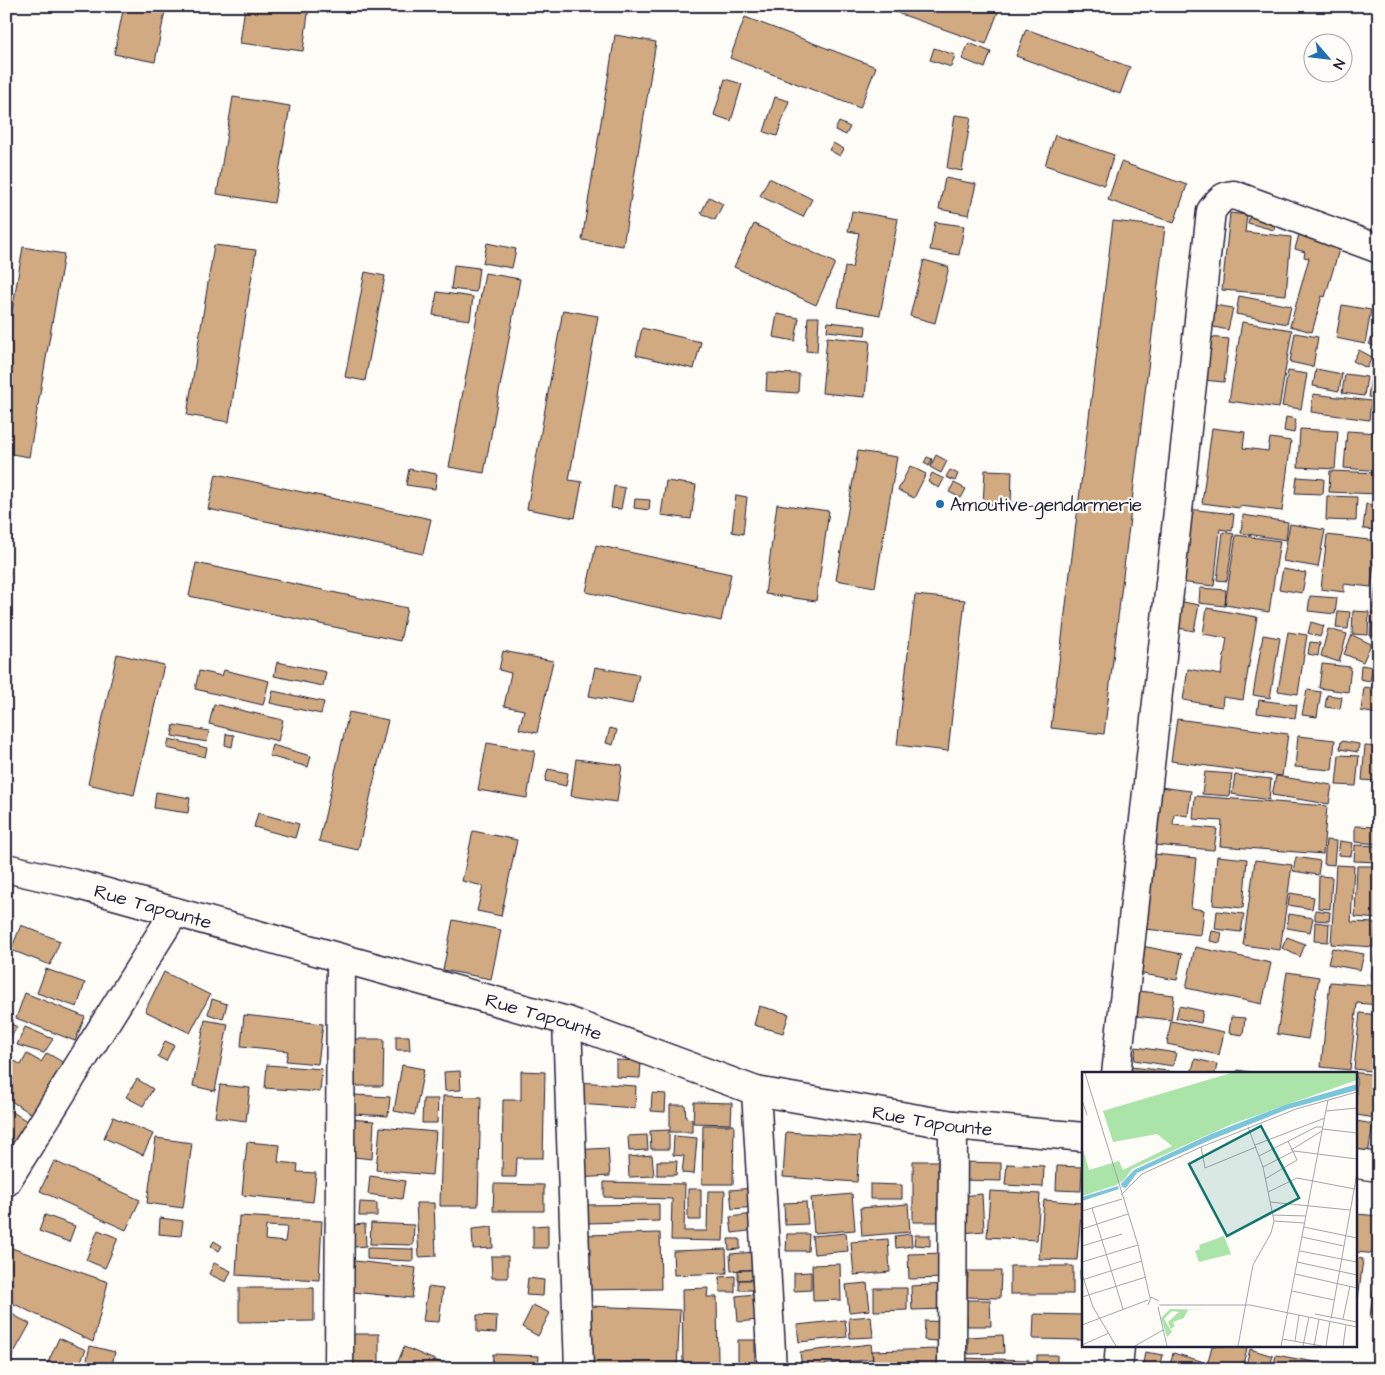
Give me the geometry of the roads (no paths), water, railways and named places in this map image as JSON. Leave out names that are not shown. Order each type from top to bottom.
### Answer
[{"type":"street","points":[[1116,1072],[1211,210],[1220,199],[1234,195],[1379,249]]},
{"type":"street","name":"Rue Tapounte","points":[[6,868],[75,884],[567,1021],[756,1091],[953,1125],[1082,1137]]},
{"type":"street","points":[[6,1182],[174,913]]},
{"type":"street","points":[[339,1369],[341,959]]},
{"type":"street","points":[[567,1021],[579,1369]]},
{"type":"street","points":[[756,1091],[772,1369]]},
{"type":"street","points":[[952,1369],[953,1125]]},
{"type":"street","points":[[1358,1164],[1379,1167]]},
{"type":"street","points":[[1118,1369],[1120,1348]]},
{"type":"place","name":"Amoutive-gendarmerie","points":[[940,504]]}]
